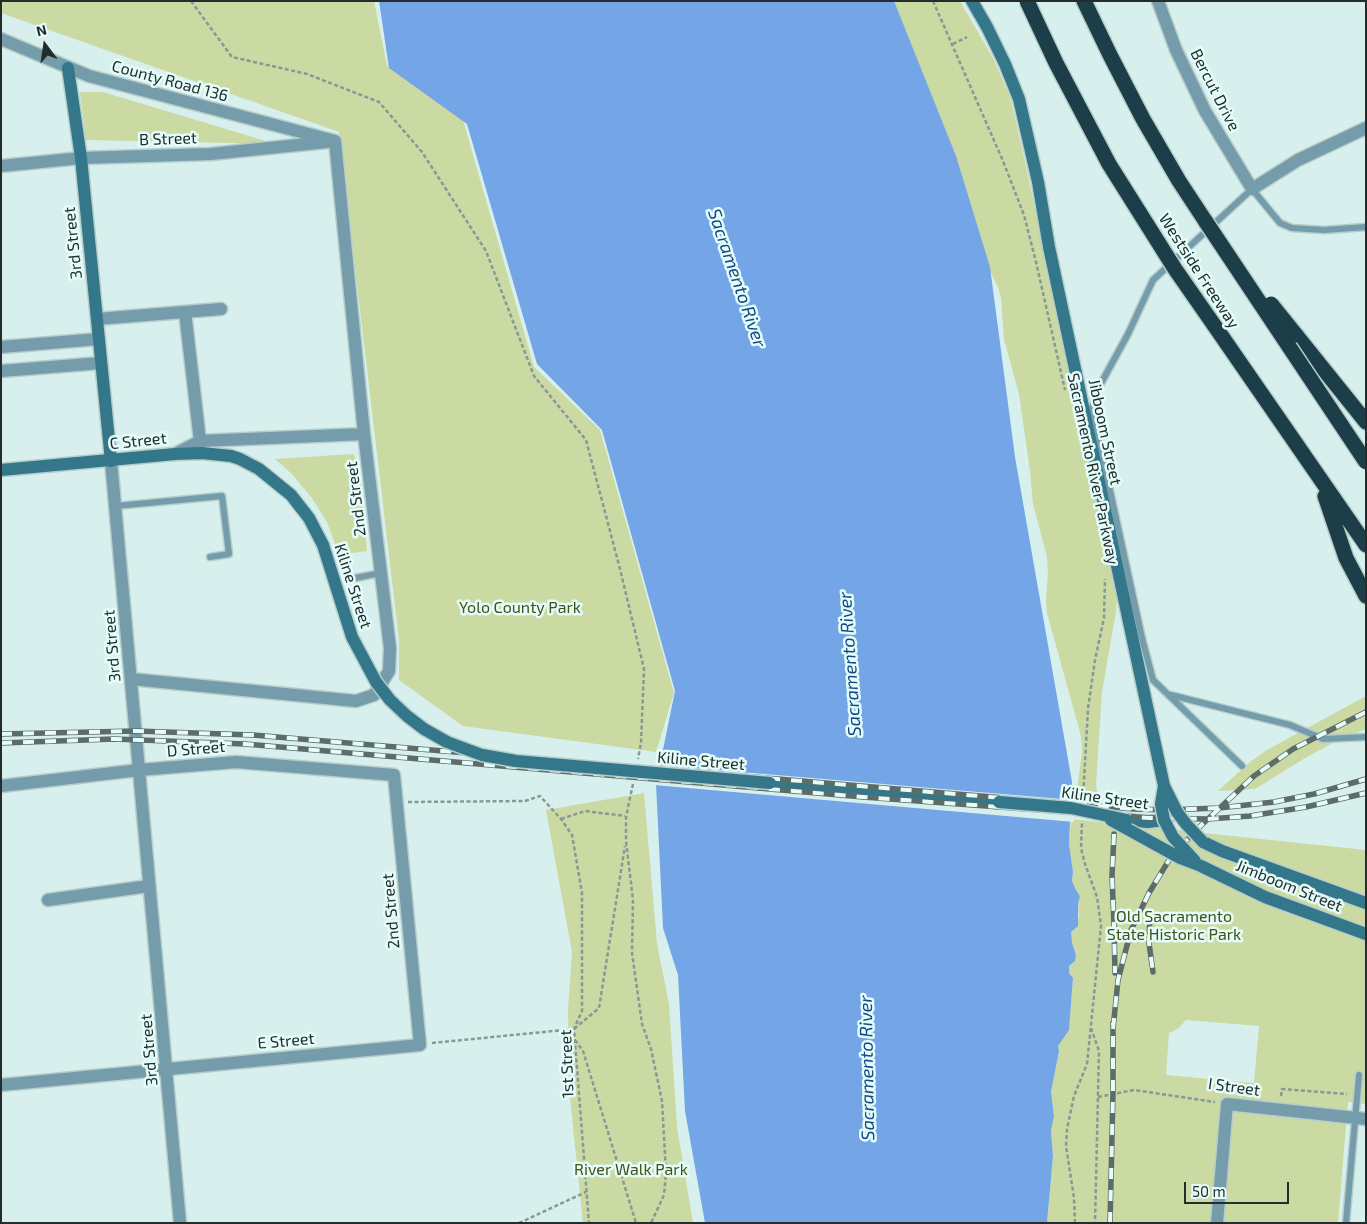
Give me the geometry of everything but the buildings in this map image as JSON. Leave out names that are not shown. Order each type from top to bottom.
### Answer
[{"type":"highway","name":"Westside Freeway","points":[[1027,1],[1056,63],[1109,164],[1175,269],[1366,545]]},
{"type":"highway","name":"Westside Freeway","points":[[1084,1],[1143,120],[1179,181],[1366,462]]},
{"type":"highway","points":[[1206,222],[1366,422]]},
{"type":"highway","points":[[1318,478],[1346,558],[1366,596]]},
{"type":"main road","name":"Jibboom Street","points":[[976,3],[1005,64],[1019,99],[1038,182],[1049,247],[1141,680],[1163,774],[1164,786],[1161,804],[1164,820],[1180,846],[1200,866]]},
{"type":"main road","name":"3rd Street","points":[[68,68],[81,158],[111,460]]},
{"type":"main road","name":"Kiline Street","points":[[175,454],[202,453],[231,456],[240,459],[259,469],[279,484],[295,500],[309,518],[322,545],[352,637],[376,682],[390,700],[424,730],[466,750],[482,756],[516,761],[1055,807],[1093,812],[1135,822],[1164,820],[1222,851],[1366,903]]},
{"type":"main road","name":"C Street","points":[[1,470],[175,454]]},
{"type":"main road","points":[[1164,786],[1177,812],[1204,842]]},
{"type":"main road","name":"Jimboom Street","points":[[1093,812],[1180,858],[1265,897],[1366,934]]},
{"type":"street","name":"Bercut Drive","points":[[1158,1],[1176,50],[1205,111],[1252,189]]},
{"type":"street","name":"County Road 136","points":[[1,39],[89,76],[334,141]]},
{"type":"street","points":[[1252,189],[1298,160],[1366,128]]},
{"type":"street","name":"B Street","points":[[1,166],[81,158],[211,154],[334,141]]},
{"type":"street","name":"2nd Street","points":[[132,679],[356,701],[374,695],[389,671],[390,648],[364,434],[334,141]]},
{"type":"street","points":[[97,319],[221,310]]},
{"type":"street","points":[[185,312],[200,441]]},
{"type":"street","points":[[1,347],[99,339]]},
{"type":"street","points":[[1,371],[101,363]]},
{"type":"street","name":"C Street","points":[[175,454],[200,441],[364,434]]},
{"type":"street","name":"3rd Street","points":[[111,460],[180,1223]]},
{"type":"street","name":"D Street","points":[[1,786],[138,770],[236,762],[394,775]]},
{"type":"street","name":"2nd Street","points":[[394,775],[420,1045]]},
{"type":"street","points":[[48,900],[150,886]]},
{"type":"street","name":"E Street","points":[[1,1085],[420,1045]]},
{"type":"street","points":[[1217,1223],[1228,1104]]},
{"type":"street","name":"I Street","points":[[1228,1104],[1361,1119]]},
{"type":"lane","points":[[1242,766],[1153,680],[1142,638],[1092,408],[1100,387],[1128,334],[1153,280],[1252,189],[1280,223],[1292,228],[1324,230],[1366,227]]},
{"type":"lane","points":[[116,506],[222,496],[229,554],[210,557]]},
{"type":"lane","points":[[350,579],[381,573]]},
{"type":"lane","points":[[1169,694],[1290,725],[1323,739],[1366,737]]},
{"type":"lane","points":[[1346,1223],[1361,1119],[1359,1075]]},
{"type":"path","points":[[191,1],[232,57],[308,74],[379,102],[422,152],[486,251],[534,376],[586,440],[644,669],[642,743]]},
{"type":"path","name":"Sacramento River Parkway","points":[[933,1],[1003,161],[1024,216],[1066,399]]},
{"type":"path","points":[[952,44],[967,37]]},
{"type":"path","name":"Sacramento River Parkway","points":[[1086,752],[1090,687],[1106,605],[1105,578]]},
{"type":"path","name":"1st Street","points":[[398,802],[525,801],[540,796],[561,819],[572,835],[582,893],[582,1010],[574,1030],[589,1223]]},
{"type":"path","points":[[561,819],[585,811],[626,816],[626,841],[633,900],[632,954],[642,1024],[651,1049],[662,1100],[666,1173],[664,1195],[651,1223]]},
{"type":"path","points":[[420,1045],[574,1030],[599,1008],[626,841]]},
{"type":"path","points":[[1075,1223],[1074,1198],[1066,1146],[1067,1129],[1074,1096],[1087,1064],[1100,926],[1097,897],[1081,848]]},
{"type":"path","points":[[1091,1027],[1099,1051],[1095,1223]]},
{"type":"path","points":[[575,1040],[583,1051],[636,1223]]},
{"type":"path","name":"I Street","points":[[1098,1097],[1134,1090],[1228,1104]]},
{"type":"path","points":[[1282,1090],[1349,1094]]},
{"type":"path","points":[[519,1223],[586,1192]]},
{"type":"green space","name":"Yolo County Park","points":[[8,1],[374,1],[387,66],[463,120],[534,367],[600,430],[674,693],[656,752],[463,726],[399,680],[399,640],[339,132],[1,13],[1,3]]},
{"type":"green space","points":[[887,1],[960,1],[994,60],[1010,97],[1118,586],[1116,611],[1102,692],[1096,784],[1098,799],[1076,797],[1082,752],[1081,736],[1047,613],[1047,557],[1033,504],[1019,394],[1004,339],[1001,298]]},
{"type":"green space","points":[[80,92],[103,92],[276,144],[86,140]]},
{"type":"green space","points":[[353,454],[359,465],[367,551],[339,555],[327,522],[311,497],[292,474],[275,459]]},
{"type":"green space","points":[[1366,696],[1366,729],[1340,739],[1255,789],[1218,791],[1250,762],[1267,750]]},
{"type":"green space","name":"River Walk Park","points":[[644,793],[657,944],[669,1004],[677,1127],[693,1223],[583,1223],[569,1088],[568,1009],[572,952],[546,810]]},
{"type":"green space","name":"Old Sacramento State Historic Park","points":[[1071,819],[1366,850],[1366,1104],[1348,1102],[1338,1223],[1047,1223],[1053,1156],[1051,1131],[1054,1116],[1051,1092],[1059,1051],[1057,1046],[1069,1030],[1073,978],[1069,973],[1069,966],[1075,961],[1076,955],[1071,943],[1071,932],[1079,917],[1078,904],[1080,896],[1072,881],[1073,872],[1069,844]],"holes":[[[1186,1020],[1259,1026],[1254,1083],[1166,1075],[1169,1033],[1179,1028]]]},
{"type":"water","name":"Sacramento River","points":[[379,1],[894,1],[956,156],[990,267],[1015,457],[1072,782],[1069,844],[1073,872],[1072,881],[1080,896],[1078,926],[1071,932],[1076,955],[1075,961],[1069,966],[1069,973],[1073,978],[1069,1030],[1058,1046],[1059,1051],[1051,1092],[1054,1116],[1051,1131],[1053,1156],[1047,1223],[705,1223],[685,1111],[678,975],[663,928],[656,784],[675,691],[602,430],[537,364],[467,124],[389,68]]},
{"type":"pier","points":[[657,765],[1074,800],[1074,822],[654,785]]},
{"type":"railway","points":[[1113,1029],[1118,980],[1131,930],[1149,893],[1169,860],[1195,831],[1254,776],[1293,749],[1366,712]]},
{"type":"railway","points":[[1,734],[136,731],[253,735],[1134,809],[1219,808],[1274,802],[1314,794],[1366,779]]},
{"type":"railway","points":[[1,743],[114,739],[245,744],[863,797],[1150,818],[1208,819],[1250,816],[1306,807],[1366,793]]},
{"type":"railway","points":[[1114,834],[1112,876],[1115,973]]},
{"type":"railway","points":[[1150,913],[1149,943],[1153,972]]},
{"type":"railway","points":[[1110,1223],[1113,1023]]}]
